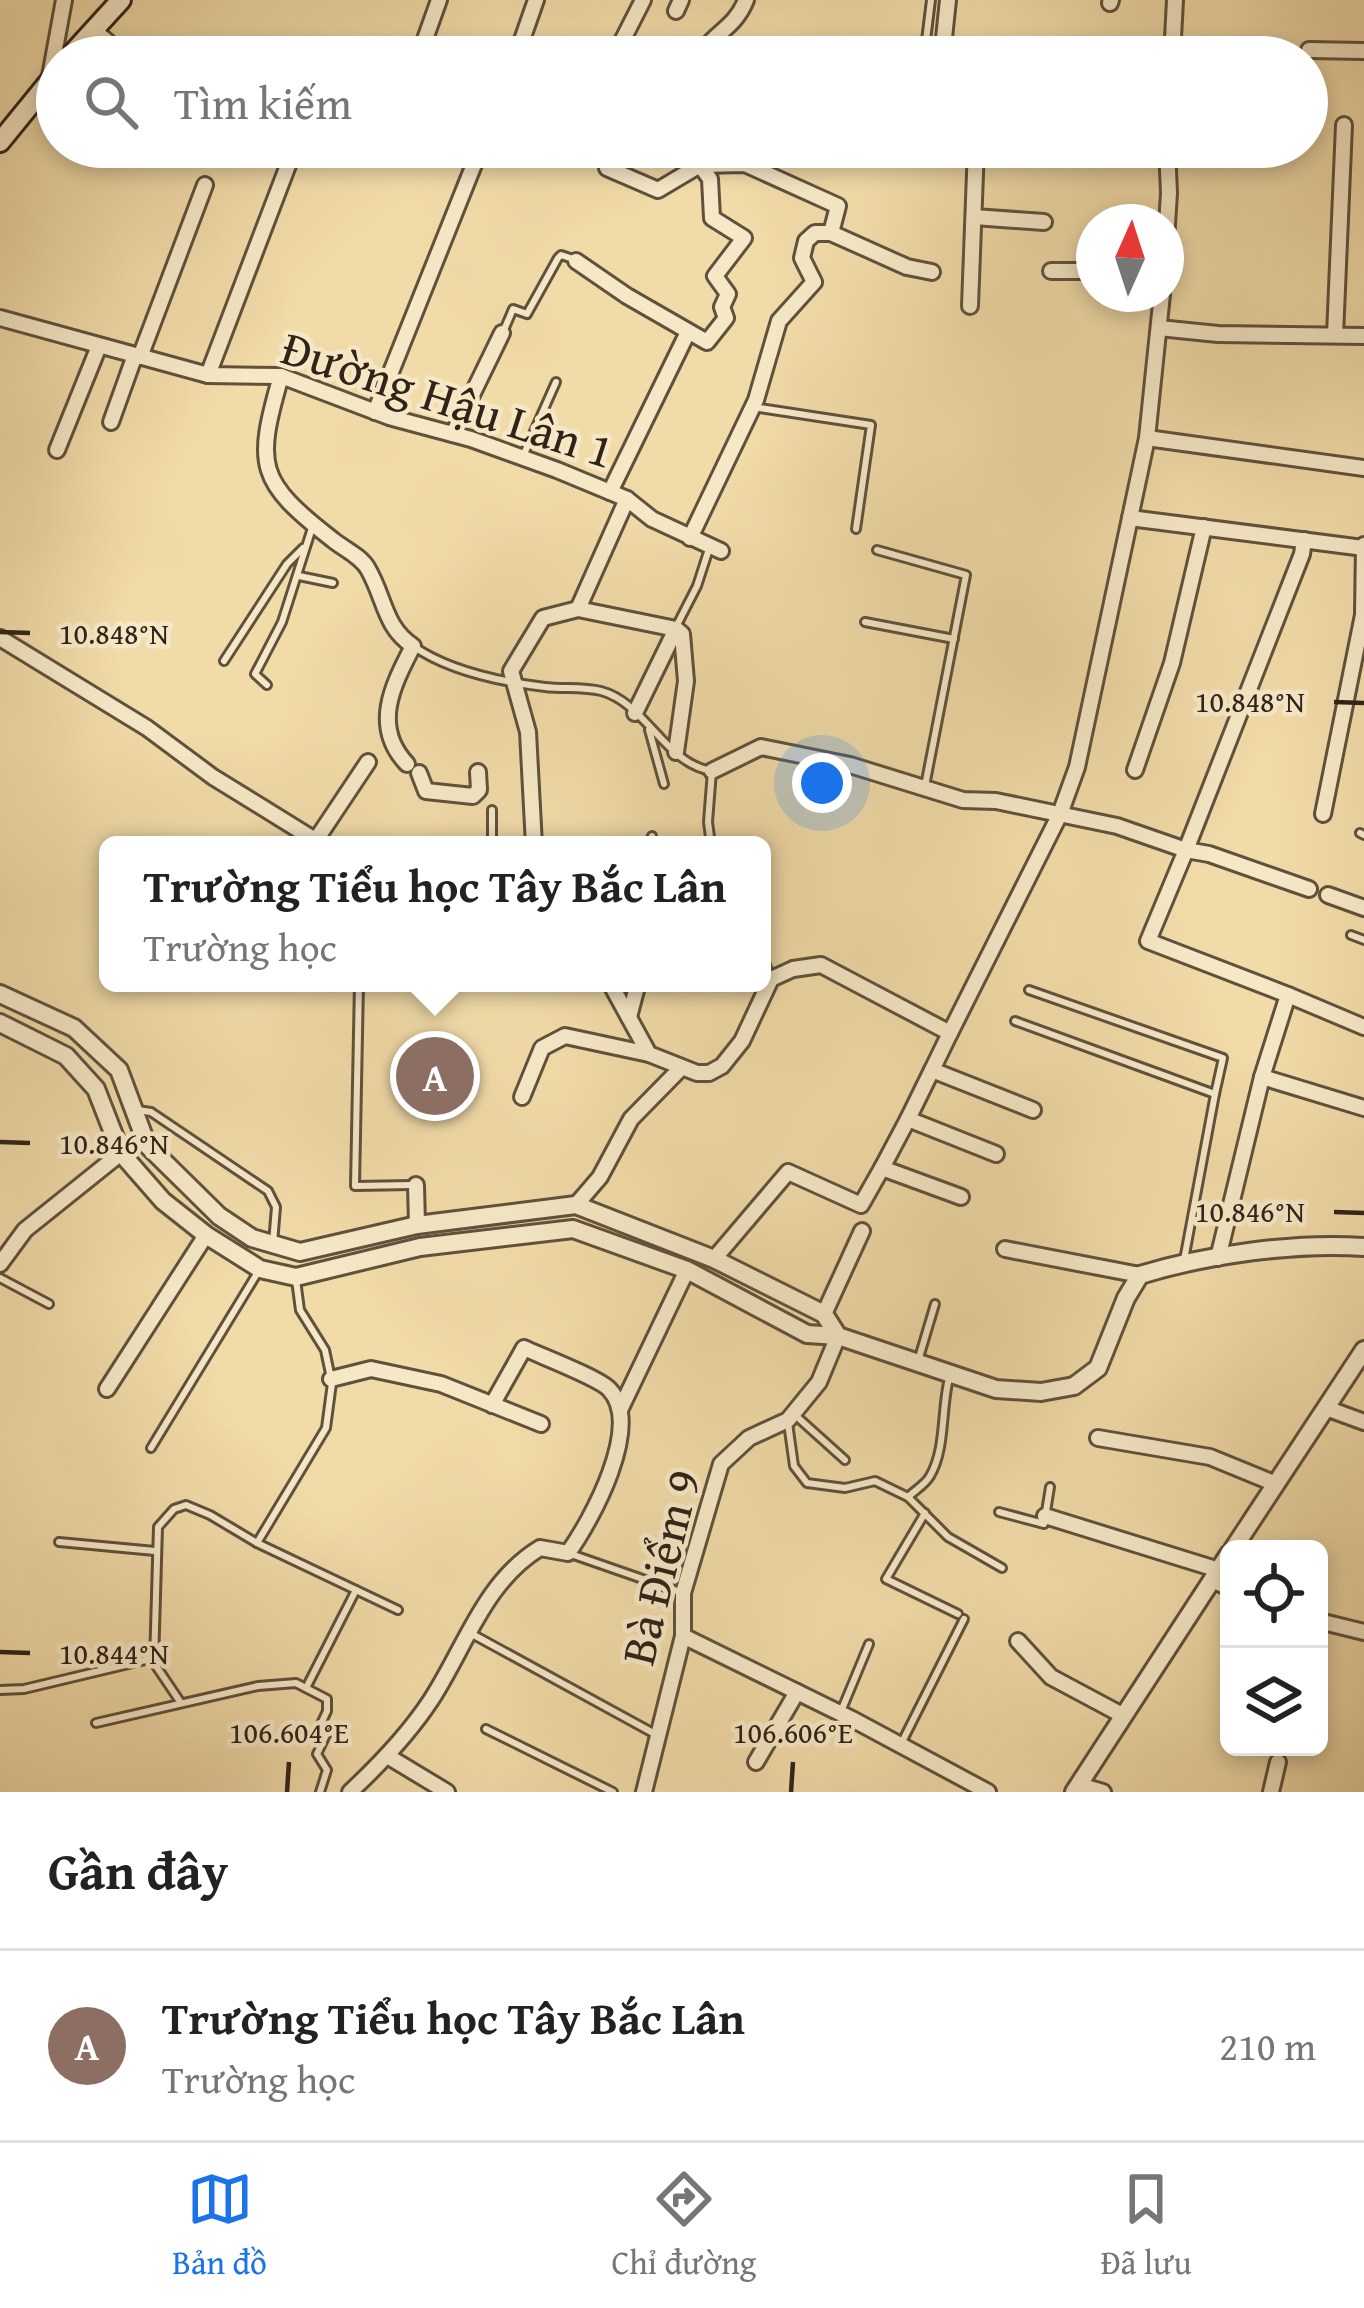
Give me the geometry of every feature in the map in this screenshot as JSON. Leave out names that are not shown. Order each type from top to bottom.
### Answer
[{"type":"main road","points":[[89,36],[121,0]]},
{"type":"main road","points":[[0,142],[36,98]]},
{"type":"street","points":[[426,36],[439,0]]},
{"type":"street","points":[[523,36],[536,0]]},
{"type":"street","points":[[625,36],[643,0]]},
{"type":"street","points":[[717,36],[738,19],[746,0]]},
{"type":"street","points":[[944,36],[948,0]]},
{"type":"street","points":[[1173,36],[1175,0]]},
{"type":"street","points":[[58,36],[62,1]]},
{"type":"street","points":[[94,30],[101,36]]},
{"type":"street","points":[[1328,51],[1364,52]]},
{"type":"street","points":[[1335,335],[1343,125]]},
{"type":"street","points":[[208,375],[287,168]]},
{"type":"street","points":[[375,412],[473,168]]},
{"type":"street","points":[[607,168],[658,190],[694,168]]},
{"type":"street","points":[[576,261],[687,334],[707,342],[722,327],[727,312],[722,307],[728,294],[715,276],[744,238],[712,218],[710,178],[703,168]]},
{"type":"street","points":[[754,168],[838,206],[831,233]]},
{"type":"street","points":[[970,306],[975,168]]},
{"type":"street","points":[[1167,168],[1168,204]]},
{"type":"street","points":[[111,422],[205,185]]},
{"type":"street","points":[[974,217],[1043,221]]},
{"type":"street","points":[[690,538],[753,407],[779,321],[814,282],[802,258],[814,233],[831,233],[907,267],[932,272]]},
{"type":"street","points":[[1051,271],[1076,271]]},
{"type":"street","points":[[714,1259],[781,1175],[794,1173],[861,1205],[1060,814],[1077,766],[1147,438],[1160,312]]},
{"type":"street","points":[[0,336],[4,319]]},
{"type":"street","name":"Đường Hậu Lân 1","points":[[4,319],[208,375],[281,376],[610,491],[652,519],[715,549]]},
{"type":"street","points":[[1159,328],[1218,334],[1364,336]]},
{"type":"street","points":[[453,434],[502,333]]},
{"type":"street","points":[[610,491],[687,334]]},
{"type":"street","points":[[57,450],[99,346]]},
{"type":"street","points":[[281,376],[265,430],[268,477],[314,524],[366,564],[394,634],[413,646],[386,705],[396,749],[426,791],[473,796],[479,790],[478,772]]},
{"type":"street","points":[[1147,438],[1364,468]]},
{"type":"street","points":[[578,609],[586,582],[627,499]]},
{"type":"street","points":[[1130,518],[1364,546],[1361,642],[1323,814]]},
{"type":"street","points":[[1135,770],[1172,663],[1204,527]]},
{"type":"street","points":[[1304,540],[1148,941],[1364,1027]]},
{"type":"street","points":[[534,836],[528,731],[512,665],[543,618],[578,609],[676,628],[682,634],[686,681],[676,752]]},
{"type":"street","points":[[635,713],[676,628]]},
{"type":"street","points":[[0,638],[147,728],[213,777],[309,836]]},
{"type":"street","points":[[712,771],[761,747],[850,765],[963,800],[996,801],[1117,826],[1309,889]]},
{"type":"street","points":[[324,836],[368,762]]},
{"type":"street","points":[[1328,895],[1364,908]]},
{"type":"street","points":[[771,979],[793,969],[821,965],[950,1033]]},
{"type":"street","points":[[615,992],[649,1054]]},
{"type":"street","points":[[628,1016],[635,992]]},
{"type":"street","points":[[522,1097],[542,1048],[565,1036],[709,1072],[722,1066],[742,1041],[765,992]]},
{"type":"street","points":[[0,994],[74,1028],[119,1070],[148,1144],[184,1186],[252,1238],[300,1252],[417,1225],[576,1205],[714,1259],[824,1314],[838,1336]]},
{"type":"street","points":[[1218,1258],[1262,1076],[1288,995]]},
{"type":"street","points":[[0,1023],[66,1056],[96,1089],[121,1153],[164,1201],[206,1235],[260,1268],[296,1276],[420,1247],[573,1229],[687,1270],[807,1334],[838,1336],[996,1389],[1041,1392],[1073,1386],[1098,1368],[1139,1275]]},
{"type":"street","points":[[576,1205],[600,1177],[631,1119],[681,1068]]},
{"type":"street","points":[[932,1070],[1033,1110]]},
{"type":"street","points":[[1262,1076],[1364,1108]]},
{"type":"street","points":[[908,1119],[996,1154]]},
{"type":"street","points":[[0,1264],[25,1230],[121,1153]]},
{"type":"street","points":[[882,1168],[962,1197]]},
{"type":"street","points":[[416,1185],[420,1247]]},
{"type":"street","points":[[824,1314],[862,1231]]},
{"type":"street","points":[[107,1389],[206,1235]]},
{"type":"street","points":[[1005,1249],[1139,1275],[1218,1258],[1364,1247]]},
{"type":"street","points":[[350,1792],[388,1757],[430,1701],[490,1594],[519,1561],[540,1548],[568,1553],[592,1520],[615,1454],[620,1410],[687,1270]]},
{"type":"street","name":"Bà Điểm 9","points":[[644,1792],[683,1636],[683,1593],[721,1464],[749,1438],[790,1417],[819,1382],[838,1336]]},
{"type":"street","points":[[492,1405],[524,1348],[609,1388],[620,1410]]},
{"type":"street","points":[[1241,1540],[1326,1408],[1358,1370],[1364,1350]]},
{"type":"street","points":[[331,1378],[371,1369],[441,1384],[541,1424]]},
{"type":"street","points":[[1326,1408],[1364,1422]]},
{"type":"street","points":[[1098,1438],[1210,1457],[1276,1484]]},
{"type":"street","points":[[1045,1516],[1220,1567]]},
{"type":"street","points":[[1103,1792],[1077,1788],[1220,1574]]},
{"type":"street","points":[[1328,1623],[1364,1632]]},
{"type":"street","points":[[683,1636],[988,1792]]},
{"type":"street","points":[[1018,1641],[1051,1677],[1124,1716]]},
{"type":"street","points":[[756,1762],[797,1692]]},
{"type":"street","points":[[388,1757],[447,1792]]},
{"type":"street","points":[[1271,1792],[1278,1762]]},
{"type":"lane","points":[[927,36],[931,0]]},
{"type":"lane","points":[[502,333],[513,309],[527,314],[561,255],[576,261]]},
{"type":"lane","points":[[523,458],[556,382]]},
{"type":"lane","points":[[753,407],[871,424],[856,529]]},
{"type":"lane","points":[[267,686],[255,674],[282,622],[314,524]]},
{"type":"lane","points":[[224,661],[287,564],[306,545]]},
{"type":"lane","points":[[676,628],[715,549]]},
{"type":"lane","points":[[877,550],[965,575],[925,786]]},
{"type":"lane","points":[[299,576],[333,583]]},
{"type":"lane","points":[[865,622],[954,639]]},
{"type":"lane","points":[[413,646],[433,660],[513,681],[602,691],[635,713],[676,752],[701,770],[712,771],[710,836]]},
{"type":"lane","points":[[648,726],[664,784]]},
{"type":"lane","points":[[492,811],[492,836]]},
{"type":"lane","points":[[1352,935],[1364,940]]},
{"type":"lane","points":[[1029,990],[1223,1058],[1183,1263]]},
{"type":"lane","points":[[359,992],[355,1186],[416,1185]]},
{"type":"lane","points":[[1016,1021],[1215,1094]]},
{"type":"lane","points":[[134,1110],[151,1112],[268,1191],[276,1208],[273,1244]]},
{"type":"lane","points":[[152,1448],[260,1268]]},
{"type":"lane","points":[[256,1543],[326,1428],[331,1378],[325,1350],[300,1310],[296,1276]]},
{"type":"lane","points":[[0,1278],[50,1304]]},
{"type":"lane","points":[[916,1364],[934,1304]]},
{"type":"lane","points":[[908,1497],[932,1474],[944,1437],[940,1418],[950,1375]]},
{"type":"lane","points":[[790,1417],[845,1460]]},
{"type":"lane","points":[[790,1417],[794,1466],[807,1483],[845,1488],[875,1481],[908,1497],[948,1537],[1003,1568]]},
{"type":"lane","points":[[999,1512],[1044,1524],[1050,1486]]},
{"type":"lane","points":[[182,1704],[154,1658],[158,1527],[175,1509],[186,1505],[211,1514],[308,1571],[398,1610]]},
{"type":"lane","points":[[901,1745],[961,1616],[886,1579],[925,1513]]},
{"type":"lane","points":[[59,1541],[155,1551]]},
{"type":"lane","points":[[568,1553],[683,1593]]},
{"type":"lane","points":[[305,1688],[357,1589]]},
{"type":"lane","points":[[470,1633],[658,1735]]},
{"type":"lane","points":[[840,1713],[869,1644]]},
{"type":"lane","points":[[0,1690],[24,1689],[154,1658]]},
{"type":"lane","points":[[96,1723],[258,1686],[296,1683],[327,1700],[321,1724],[326,1735],[317,1754],[327,1770],[320,1792]]},
{"type":"lane","points":[[486,1730],[613,1792]]},
{"type":"place","name":"Trường Tiểu học Tây Bắc Lân","points":[[435,1076]]}]
